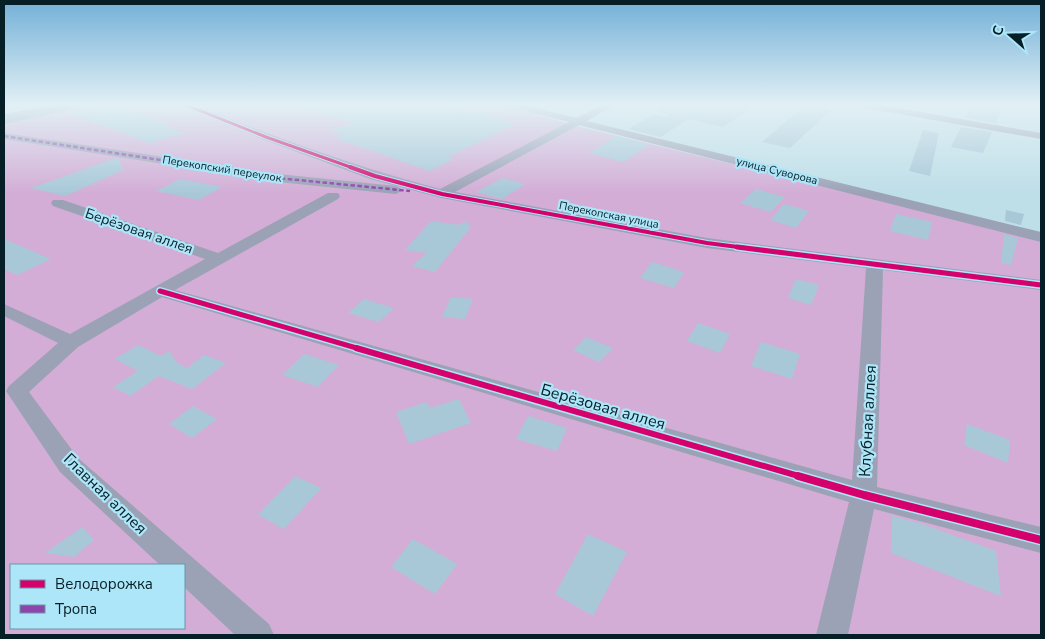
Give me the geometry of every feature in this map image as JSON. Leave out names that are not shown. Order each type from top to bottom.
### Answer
[{"type":"street","name":"Перекопская улица","points":[[261,135],[375,176],[442,194],[707,243],[1041,285]]},
{"type":"street","points":[[442,194],[551,135]]},
{"type":"street","name":"улица Суворова","points":[[627,135],[1041,237]]},
{"type":"street","name":"Перекопский переулок","points":[[4,136],[278,178],[442,194]]},
{"type":"street","points":[[4,309],[71,342],[333,196]]},
{"type":"street","name":"Берёзовая аллея","points":[[58,203],[220,259]]},
{"type":"street","name":"Клубная аллея","points":[[832,635],[864,495],[875,263]]},
{"type":"street","name":"Берёзовая аллея","points":[[160,291],[864,495],[1041,540]]},
{"type":"street","name":"Главная аллея","points":[[71,342],[17,391],[69,465],[179,564]]},
{"type":"street","points":[[185,569],[258,635]]},
{"type":"shaded area","points":[[4,135],[612,135],[1041,239],[1041,635],[4,635]]},
{"type":"building","points":[[127,135],[178,135],[149,143]]},
{"type":"building","points":[[342,135],[493,135],[448,157],[454,159],[430,171],[334,138]]},
{"type":"building","points":[[770,135],[804,135],[790,148],[762,142]]},
{"type":"building","points":[[921,135],[939,135],[930,176],[909,171]]},
{"type":"building","points":[[957,135],[991,135],[983,153],[951,147]]},
{"type":"building","points":[[616,136],[649,145],[623,162],[589,153]]},
{"type":"building","points":[[116,158],[119,159],[123,170],[65,196],[31,188]]},
{"type":"building","points":[[503,178],[525,184],[502,199],[476,192]]},
{"type":"building","points":[[180,179],[222,187],[199,200],[156,191]]},
{"type":"building","points":[[756,189],[785,197],[771,212],[740,203]]},
{"type":"building","points":[[784,204],[809,211],[796,228],[770,220]]},
{"type":"building","points":[[1006,210],[1024,214],[1021,225],[1005,221]]},
{"type":"building","points":[[896,214],[932,222],[928,240],[890,231]]},
{"type":"building","points":[[431,221],[459,225],[465,221],[471,227],[435,272],[412,266],[427,253],[405,250]]},
{"type":"building","points":[[1004,234],[1018,238],[1011,265],[1001,263]]},
{"type":"building","points":[[4,239],[51,259],[17,275],[4,269]]},
{"type":"building","points":[[652,262],[684,272],[674,288],[640,278]]},
{"type":"building","points":[[796,279],[819,285],[811,305],[788,298]]},
{"type":"building","points":[[451,297],[473,299],[465,319],[442,317]]},
{"type":"building","points":[[364,299],[394,308],[379,322],[348,313]]},
{"type":"building","points":[[698,323],[730,334],[720,353],[687,341]]},
{"type":"building","points":[[586,337],[613,348],[599,362],[573,350]]},
{"type":"building","points":[[761,342],[800,354],[792,379],[751,366]]},
{"type":"building","points":[[138,345],[161,356],[169,351],[177,363],[187,368],[204,355],[226,363],[192,389],[159,376],[130,396],[113,387],[138,371],[115,359]]},
{"type":"building","points":[[304,354],[339,365],[318,387],[282,375]]},
{"type":"building","points":[[459,399],[471,423],[409,444],[396,412],[427,402],[430,408]]},
{"type":"building","points":[[193,406],[217,419],[192,438],[169,424]]},
{"type":"building","points":[[528,416],[567,428],[557,451],[516,439]]},
{"type":"building","points":[[967,424],[1010,440],[1008,463],[964,445]]},
{"type":"building","points":[[295,476],[321,488],[284,529],[258,515]]},
{"type":"building","points":[[892,516],[922,524],[996,551],[1001,596],[891,553]]},
{"type":"building","points":[[82,527],[94,540],[74,557],[45,553]]},
{"type":"building","points":[[588,534],[627,552],[593,616],[555,594]]},
{"type":"building","points":[[413,539],[457,564],[435,594],[391,567]]},
{"type":"marked path","points":[[4,136],[278,178],[410,191]]},
{"type":"cycle path","points":[[261,135],[375,176],[442,194],[707,243],[1041,285]]},
{"type":"cycle path","points":[[160,291],[864,495],[1041,540]]}]
